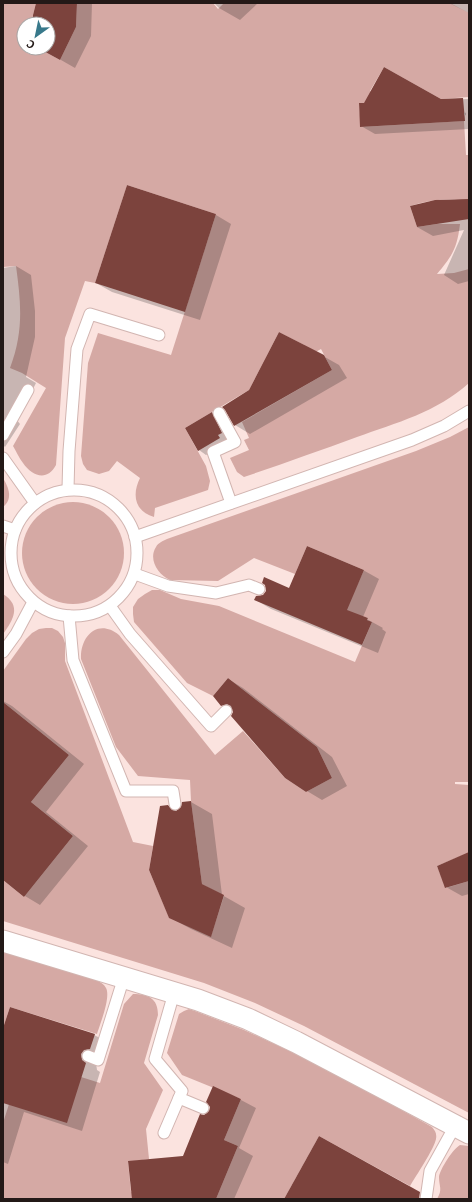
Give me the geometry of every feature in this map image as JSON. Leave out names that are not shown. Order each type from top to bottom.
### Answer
[{"type":"street","points":[[3,941],[198,1000],[255,1022],[462,1129]]},
{"type":"lane","points":[[68,489],[69,451],[77,349],[90,314],[159,335]]},
{"type":"lane","points":[[3,435],[28,390]]},
{"type":"lane","points":[[135,537],[412,440],[444,426],[469,411]]},
{"type":"lane","points":[[219,413],[235,442],[211,448],[231,504]]},
{"type":"lane","points":[[3,458],[35,503]]},
{"type":"lane","points":[[68,489],[86,490],[102,496],[116,505],[127,518],[138,549],[135,574],[128,587],[120,597],[110,606],[94,614],[78,617],[46,610],[33,602],[8,571],[11,541],[16,525],[26,511],[35,503],[53,492],[68,489]]},
{"type":"lane","points":[[3,526],[15,530]]},
{"type":"lane","points":[[135,574],[168,586],[216,593],[250,585],[259,589]]},
{"type":"lane","points":[[3,652],[16,634],[33,602]]},
{"type":"lane","points":[[110,606],[130,634],[211,726],[226,711]]},
{"type":"lane","points":[[69,616],[73,660],[126,791],[173,791],[175,804]]},
{"type":"lane","points":[[88,1056],[98,1060],[124,977]]},
{"type":"lane","points":[[164,1133],[182,1091],[155,1059],[174,993]]},
{"type":"lane","points":[[179,1098],[203,1108]]},
{"type":"lane","points":[[426,1199],[430,1172],[462,1129]]},
{"type":"path","points":[[464,114],[469,114]]},
{"type":"shaded area","points":[[3,3],[36,3],[33,16],[16,16],[16,56],[53,56],[60,60],[76,27],[77,3],[213,3],[218,9],[224,3],[450,3],[469,13],[469,97],[441,99],[384,67],[370,91],[389,102],[359,104],[361,127],[464,121],[466,155],[469,155],[469,201],[454,199],[439,200],[410,206],[417,227],[437,224],[460,224],[453,252],[437,274],[454,273],[469,269],[469,383],[443,402],[416,416],[244,477],[237,472],[230,458],[249,450],[244,440],[249,438],[242,422],[332,370],[321,349],[294,364],[304,345],[279,332],[249,390],[185,428],[206,466],[210,481],[208,490],[155,508],[154,517],[142,511],[136,501],[137,484],[140,478],[117,461],[109,471],[99,474],[87,470],[83,464],[81,456],[88,363],[98,333],[171,355],[216,214],[127,185],[95,283],[85,281],[65,338],[56,465],[48,474],[44,475],[35,474],[27,468],[13,446],[46,388],[22,373],[10,368],[18,342],[20,305],[16,266],[3,267]]},
{"type":"shaded area","points":[[469,427],[469,782],[455,782],[455,784],[469,785],[469,854],[437,866],[446,888],[469,881],[469,1113],[304,1026],[255,1003],[204,983],[3,921],[3,880],[24,897],[73,836],[31,802],[69,755],[3,702],[3,671],[26,639],[39,629],[52,628],[58,631],[63,637],[65,643],[65,661],[133,842],[153,846],[149,870],[169,917],[211,936],[224,896],[202,884],[191,801],[190,780],[138,776],[116,747],[81,659],[81,651],[87,637],[97,629],[104,628],[119,635],[215,755],[243,731],[285,778],[306,792],[332,778],[317,747],[228,678],[213,696],[187,683],[134,622],[133,607],[138,599],[145,594],[152,590],[160,590],[181,599],[219,606],[355,662],[372,622],[367,620],[368,618],[361,617],[325,603],[355,590],[364,570],[307,546],[295,574],[254,558],[218,581],[170,580],[158,571],[153,557],[154,552],[158,544],[167,539],[416,451],[450,437]]},
{"type":"shaded area","points":[[3,478],[7,486],[9,497],[3,507]]},
{"type":"shaded area","points":[[73,502],[93,506],[101,510],[109,517],[116,525],[120,533],[124,553],[120,573],[116,581],[109,589],[101,596],[93,600],[73,604],[53,600],[45,596],[37,589],[30,581],[26,573],[22,553],[26,533],[30,525],[37,517],[45,510],[53,506]]},
{"type":"shaded area","points":[[3,594],[12,603],[14,613],[10,624],[3,634]]},
{"type":"shaded area","points":[[3,952],[96,980],[103,984],[106,988],[107,998],[97,1034],[10,1007],[3,1028]]},
{"type":"shaded area","points":[[133,994],[148,996],[154,1001],[158,1009],[158,1015],[144,1063],[163,1090],[146,1129],[149,1159],[128,1162],[131,1192],[146,1191],[135,1199],[3,1199],[3,1123],[9,1104],[81,1077],[100,1083],[124,1004]]},
{"type":"shaded area","points":[[189,1009],[244,1030],[292,1052],[432,1127],[436,1135],[435,1143],[410,1186],[319,1136],[284,1199],[216,1199],[238,1146],[224,1140],[241,1099],[182,1075],[167,1053],[179,1014]]},
{"type":"shaded area","points":[[460,1145],[469,1146],[469,1199],[437,1199],[440,1190],[440,1173],[444,1164]]},
{"type":"building","points":[[36,3],[77,3],[76,27],[60,60],[53,56],[56,56],[56,16],[33,15]]},
{"type":"building","points":[[384,67],[441,99],[463,98],[465,121],[360,127],[359,103],[364,103]]},
{"type":"building","points":[[127,185],[216,214],[185,312],[95,283]]},
{"type":"building","points":[[469,199],[469,219],[417,227],[410,206],[435,200]]},
{"type":"building","points":[[279,332],[324,355],[332,370],[234,426],[222,407],[249,390]]},
{"type":"building","points":[[212,412],[222,433],[218,435],[220,438],[198,451],[185,428]]},
{"type":"building","points":[[307,546],[364,570],[347,610],[368,618],[367,620],[372,622],[362,645],[254,600],[256,596],[263,595],[266,591],[265,585],[262,583],[264,577],[289,588]]},
{"type":"building","points":[[228,678],[317,747],[332,778],[306,792],[285,778],[231,716],[233,712],[231,706],[227,704],[221,706],[213,696]]},
{"type":"building","points":[[3,702],[69,755],[31,802],[73,836],[24,897],[3,880]]},
{"type":"building","points":[[191,801],[202,884],[224,895],[211,937],[169,918],[149,870],[160,806],[168,805],[172,810],[176,811],[181,807],[182,802]]},
{"type":"building","points":[[469,852],[469,881],[445,888],[437,866]]},
{"type":"building","points":[[10,1007],[95,1034],[90,1049],[84,1050],[81,1054],[82,1060],[86,1063],[67,1123],[3,1103],[3,1028]]},
{"type":"building","points":[[213,1086],[241,1099],[224,1140],[238,1146],[216,1199],[132,1199],[128,1161],[183,1156],[200,1114],[204,1115],[209,1111],[210,1107],[206,1102]]},
{"type":"building","points":[[319,1136],[420,1192],[419,1199],[284,1199]]}]
